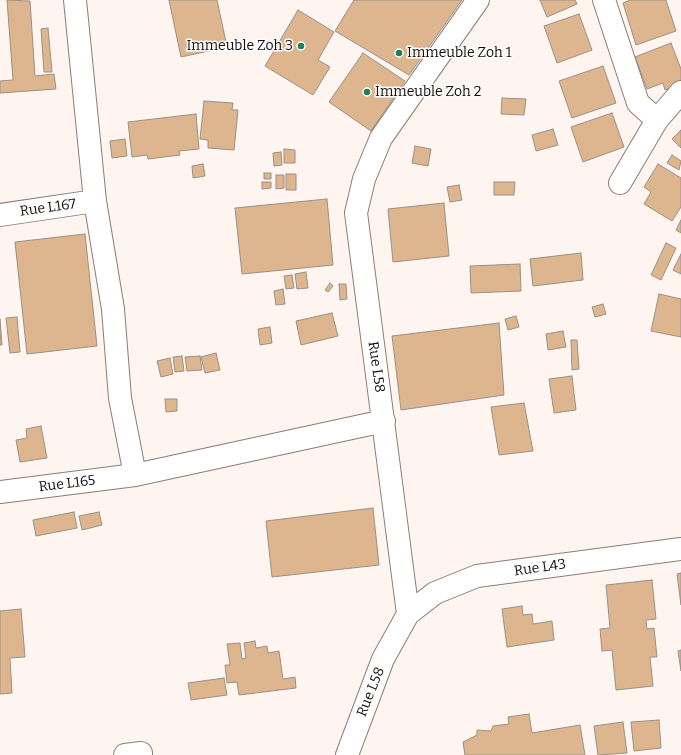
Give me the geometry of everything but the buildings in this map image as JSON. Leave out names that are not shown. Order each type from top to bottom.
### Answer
[{"type":"street","points":[[75,0],[95,201],[113,309],[120,398],[135,475]]},
{"type":"street","name":"Rue L58","points":[[347,755],[383,659],[408,614],[356,213],[364,179],[381,138],[478,0]]},
{"type":"street","points":[[604,0],[638,103],[657,120]]},
{"type":"street","points":[[620,183],[657,120],[681,92]]},
{"type":"street","name":"Rue L167","points":[[0,215],[95,201]]},
{"type":"street","name":"Rue L165","points":[[0,492],[135,475],[384,421]]},
{"type":"street","name":"Rue L43","points":[[408,614],[435,593],[477,576],[681,549]]},
{"type":"place","name":"Immeuble Zoh 3","points":[[301,46]]},
{"type":"place","name":"Immeuble Zoh 1","points":[[399,53]]},
{"type":"place","name":"Immeuble Zoh 2","points":[[367,92]]}]
